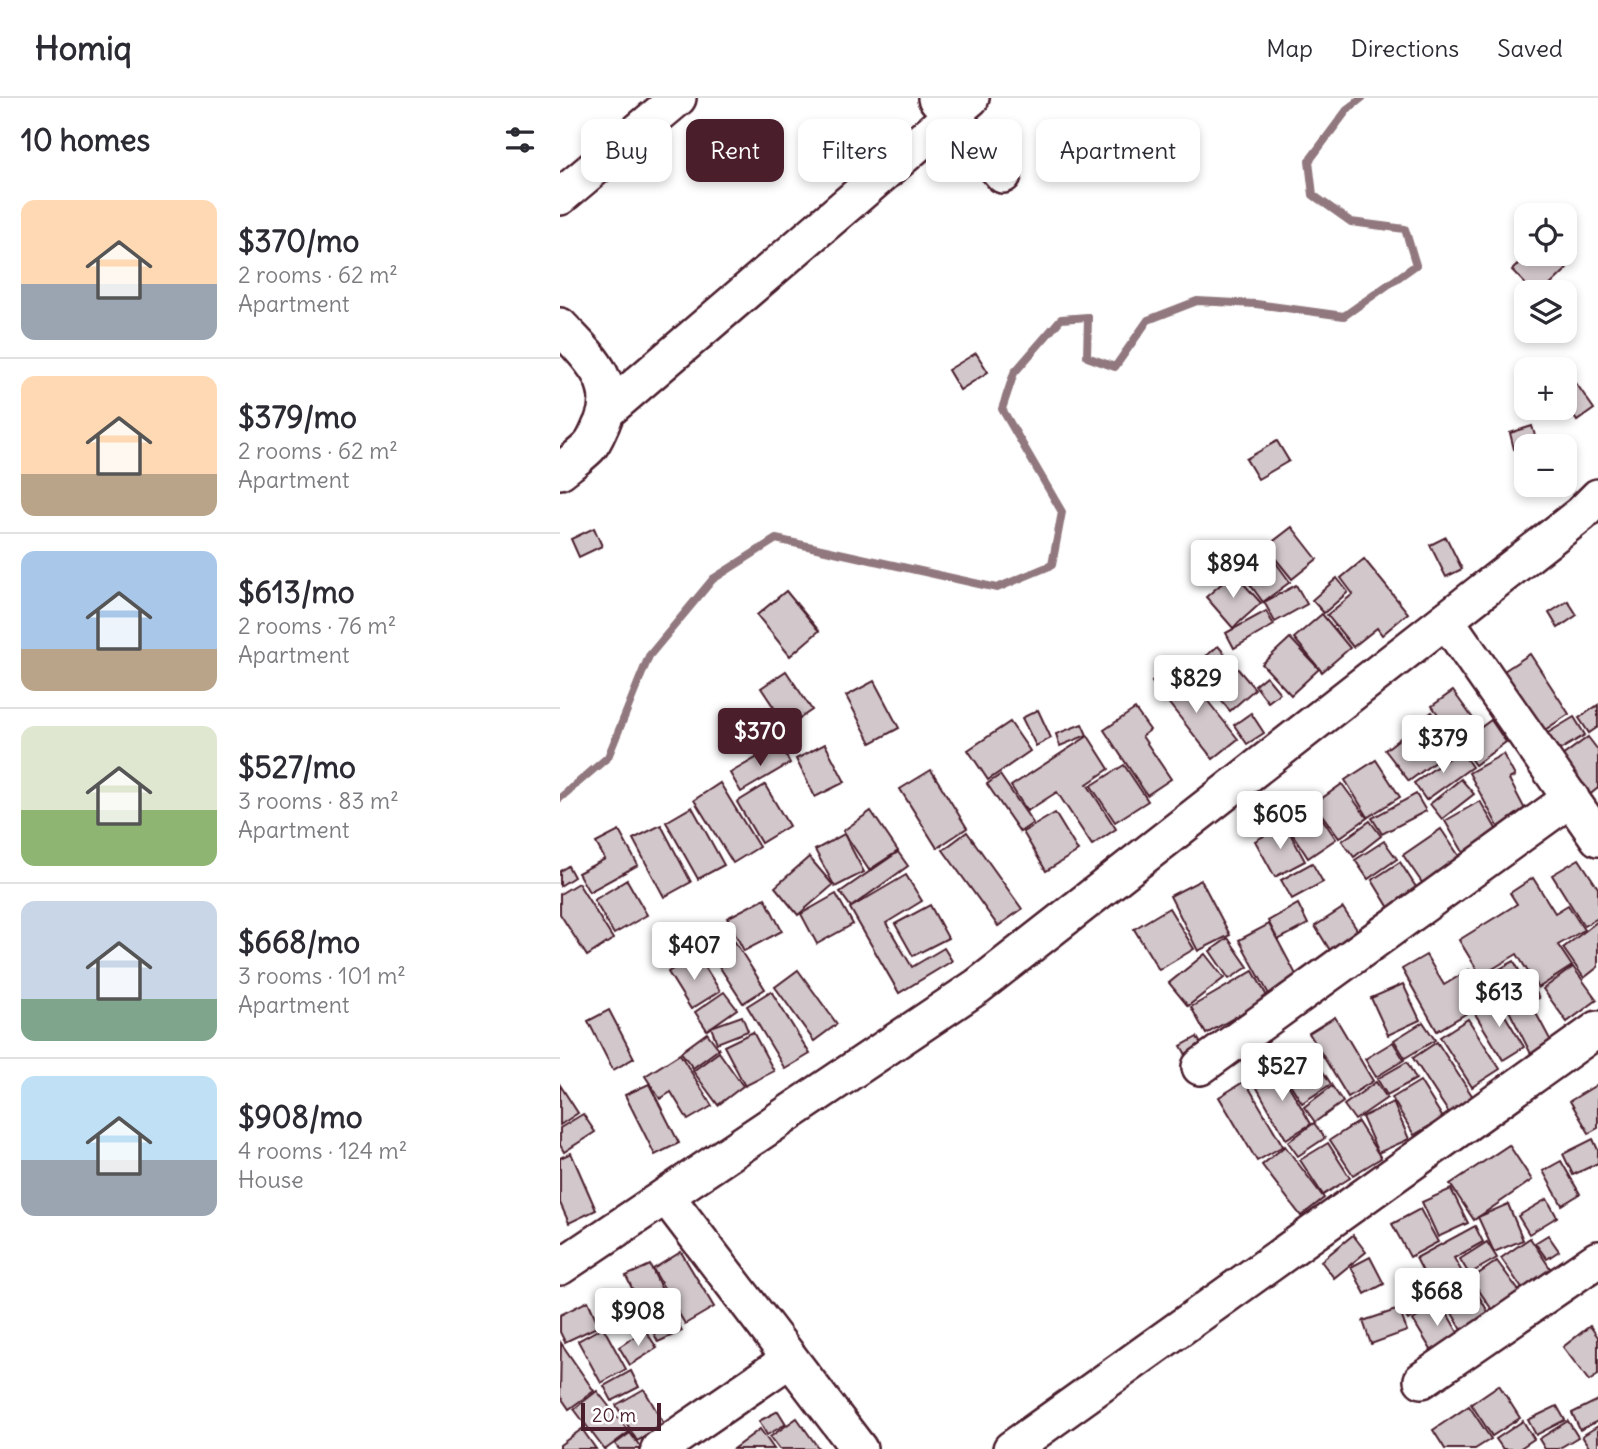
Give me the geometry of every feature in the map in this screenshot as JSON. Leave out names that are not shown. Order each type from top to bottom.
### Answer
[{"type":"street","points":[[560,197],[678,98]]},
{"type":"street","points":[[560,471],[592,445],[608,410],[953,104],[964,119]]},
{"type":"street","points":[[560,326],[597,368],[606,388],[608,410]]},
{"type":"street","points":[[560,1267],[978,986],[1581,514],[1598,497]]},
{"type":"street","points":[[1446,620],[1598,838]]},
{"type":"street","points":[[1200,1068],[1571,798]]},
{"type":"street","points":[[1011,1449],[1598,1029]]},
{"type":"street","points":[[666,1196],[859,1449]]},
{"type":"street","points":[[1422,1380],[1598,1259]]},
{"type":"street","points":[[659,1449],[790,1359]]},
{"type":"building","points":[[1516,266],[1564,266],[1567,269],[1556,280],[1522,280],[1512,270]]},
{"type":"building","points":[[976,353],[988,372],[960,390],[948,370]]},
{"type":"building","points":[[1577,384],[1594,409],[1576,420]]},
{"type":"building","points":[[1532,426],[1534,434],[1514,434],[1514,449],[1510,433]]},
{"type":"building","points":[[1277,441],[1289,461],[1258,479],[1246,459]]},
{"type":"building","points":[[1292,527],[1317,559],[1292,579],[1266,547]]},
{"type":"building","points":[[594,528],[602,546],[579,557],[571,539]]},
{"type":"building","points":[[1446,537],[1462,569],[1446,577],[1430,545]]},
{"type":"building","points":[[1265,548],[1290,582],[1263,602],[1238,568]]},
{"type":"building","points":[[1364,559],[1408,613],[1382,635],[1377,628],[1353,647],[1327,615],[1353,594],[1341,578]]},
{"type":"building","points":[[1234,573],[1261,603],[1233,628],[1206,597]]},
{"type":"building","points":[[1337,578],[1348,592],[1324,613],[1312,600]]},
{"type":"building","points":[[1296,585],[1307,604],[1275,622],[1264,602]]},
{"type":"building","points":[[786,591],[819,631],[790,656],[757,615]]},
{"type":"building","points":[[1568,601],[1577,615],[1558,628],[1549,613]]},
{"type":"building","points":[[1266,611],[1274,625],[1234,648],[1226,633]]},
{"type":"building","points":[[1322,614],[1350,648],[1322,672],[1294,638]]},
{"type":"building","points":[[1290,638],[1319,669],[1291,695],[1262,664]]},
{"type":"building","points":[[1218,646],[1255,689],[1230,711],[1193,667]]},
{"type":"building","points":[[1530,654],[1569,714],[1543,731],[1504,671]]},
{"type":"building","points":[[1170,668],[1195,699],[1202,694],[1238,739],[1213,759],[1152,682]]},
{"type":"building","points":[[786,671],[812,710],[787,727],[761,688]]},
{"type":"building","points":[[1266,676],[1280,693],[1268,702],[1255,685]]},
{"type":"building","points":[[874,681],[899,728],[871,743],[846,696]]},
{"type":"building","points":[[1453,691],[1480,728],[1491,720],[1506,742],[1475,765],[1432,706]]},
{"type":"building","points":[[1598,705],[1598,727],[1589,733],[1579,718]]},
{"type":"building","points":[[1135,709],[1150,730],[1142,736],[1171,779],[1147,795],[1104,730]]},
{"type":"building","points":[[1038,710],[1051,738],[1036,746],[1022,718]]},
{"type":"building","points":[[1432,712],[1453,741],[1440,751],[1419,722]]},
{"type":"building","points":[[1251,713],[1264,733],[1247,744],[1234,725]]},
{"type":"building","points":[[1574,717],[1585,735],[1551,755],[1541,737]]},
{"type":"building","points":[[1010,722],[1030,751],[988,780],[968,750]]},
{"type":"building","points":[[1082,724],[1087,735],[1060,746],[1056,734]]},
{"type":"building","points":[[1416,726],[1440,758],[1409,781],[1385,750]]},
{"type":"building","points":[[1088,736],[1109,769],[1087,784],[1116,829],[1092,845],[1057,792],[1027,811],[1011,786]]},
{"type":"building","points":[[1588,737],[1598,750],[1598,788],[1587,797],[1558,759]]},
{"type":"building","points":[[780,744],[790,763],[741,792],[730,773]]},
{"type":"building","points":[[825,744],[845,782],[815,797],[796,759]]},
{"type":"building","points":[[1460,750],[1472,767],[1426,800],[1414,783]]},
{"type":"building","points":[[1503,754],[1515,776],[1509,779],[1529,817],[1501,832],[1469,773]]},
{"type":"building","points":[[1376,760],[1400,797],[1368,817],[1345,780]]},
{"type":"building","points":[[1124,765],[1148,801],[1115,822],[1091,786]]},
{"type":"building","points":[[931,770],[967,828],[937,848],[900,789]]},
{"type":"building","points":[[1000,775],[1033,823],[1020,832],[987,784]]},
{"type":"building","points":[[1461,779],[1474,794],[1442,819],[1430,804]]},
{"type":"building","points":[[720,783],[759,847],[733,863],[694,800]]},
{"type":"building","points":[[1342,784],[1367,818],[1339,838],[1314,804]]},
{"type":"building","points":[[765,785],[789,826],[761,843],[737,802]]},
{"type":"building","points":[[1416,794],[1426,811],[1382,834],[1372,818]]},
{"type":"building","points":[[1480,801],[1502,839],[1467,859],[1445,821]]},
{"type":"building","points":[[1313,805],[1336,839],[1308,858],[1286,824]]},
{"type":"building","points":[[692,807],[724,865],[698,879],[666,822]]},
{"type":"building","points":[[871,811],[898,851],[869,870],[843,831]]},
{"type":"building","points":[[1055,813],[1078,851],[1046,871],[1023,832]]},
{"type":"building","points":[[1370,821],[1381,836],[1354,857],[1342,841]]},
{"type":"building","points":[[1285,824],[1305,861],[1275,877],[1255,841]]},
{"type":"building","points":[[661,825],[691,882],[664,897],[633,839]]},
{"type":"building","points":[[1441,829],[1463,862],[1425,887],[1403,855]]},
{"type":"building","points":[[619,831],[638,865],[589,892],[578,873],[605,859],[596,843]]},
{"type":"building","points":[[967,832],[1022,909],[998,926],[943,850]]},
{"type":"building","points":[[844,834],[864,872],[835,887],[815,850]]},
{"type":"building","points":[[1384,841],[1397,859],[1368,879],[1355,860]]},
{"type":"building","points":[[898,852],[908,866],[851,907],[840,892]]},
{"type":"building","points":[[809,857],[833,885],[798,915],[775,887]]},
{"type":"building","points":[[1579,859],[1598,888],[1598,918],[1584,926],[1552,875]]},
{"type":"building","points":[[1400,862],[1423,898],[1394,916],[1372,880]]},
{"type":"building","points":[[1312,863],[1323,882],[1292,899],[1281,880]]},
{"type":"building","points":[[568,866],[574,877],[560,886],[560,871]]},
{"type":"building","points":[[906,875],[922,901],[886,923],[912,967],[944,948],[952,961],[899,993],[850,908]]},
{"type":"building","points":[[1533,878],[1555,913],[1568,905],[1584,930],[1558,945],[1572,966],[1538,988],[1517,954],[1481,976],[1459,940],[1517,904],[1510,893]]},
{"type":"building","points":[[627,880],[647,915],[614,934],[594,900]]},
{"type":"building","points":[[1201,880],[1230,935],[1198,951],[1170,896]]},
{"type":"building","points":[[578,883],[613,939],[587,956],[560,914],[560,894]]},
{"type":"building","points":[[836,894],[853,924],[817,944],[801,914]]},
{"type":"building","points":[[765,898],[782,931],[744,951],[727,918]]},
{"type":"building","points":[[1298,904],[1308,924],[1278,940],[1268,921]]},
{"type":"building","points":[[930,905],[948,938],[913,956],[895,924]]},
{"type":"building","points":[[1169,908],[1194,949],[1159,970],[1134,929]]},
{"type":"building","points":[[1343,908],[1365,942],[1336,960],[1315,926]]},
{"type":"building","points":[[1598,921],[1598,967],[1584,978],[1563,948]]},
{"type":"building","points":[[1269,924],[1300,982],[1271,998],[1239,940]]},
{"type":"building","points":[[730,934],[765,989],[743,1003],[708,949]]},
{"type":"building","points":[[1228,938],[1248,967],[1229,979],[1210,951]]},
{"type":"building","points":[[697,954],[720,991],[691,1009],[668,972]]},
{"type":"building","points":[[1205,954],[1224,978],[1188,1006],[1169,983]]},
{"type":"building","points":[[1426,955],[1444,985],[1469,970],[1487,1001],[1437,1031],[1402,969]]},
{"type":"building","points":[[1514,961],[1523,978],[1494,994],[1485,977]]},
{"type":"building","points":[[1573,967],[1597,1000],[1567,1022],[1543,989]]},
{"type":"building","points":[[798,970],[837,1024],[814,1041],[775,987]]},
{"type":"building","points":[[1253,971],[1268,998],[1206,1034],[1191,1007]]},
{"type":"building","points":[[1529,978],[1539,998],[1530,1002],[1552,1043],[1531,1054],[1500,993]]},
{"type":"building","points":[[1403,984],[1420,1020],[1388,1035],[1371,998]]},
{"type":"building","points":[[771,991],[810,1054],[785,1069],[747,1006]]},
{"type":"building","points":[[724,992],[737,1009],[707,1030],[695,1012]]},
{"type":"building","points":[[1495,999],[1524,1047],[1503,1060],[1474,1012]]},
{"type":"building","points":[[609,1010],[634,1058],[613,1070],[588,1021]]},
{"type":"building","points":[[742,1016],[748,1031],[717,1043],[711,1027]]},
{"type":"building","points":[[1335,1017],[1373,1081],[1348,1097],[1309,1033]]},
{"type":"building","points":[[1468,1019],[1500,1069],[1472,1087],[1440,1037]]},
{"type":"building","points":[[1423,1022],[1435,1040],[1405,1058],[1394,1040]]},
{"type":"building","points":[[753,1032],[774,1071],[745,1086],[724,1046]]},
{"type":"building","points":[[707,1033],[719,1049],[693,1068],[681,1052]]},
{"type":"building","points":[[1197,1037],[1205,1051],[1189,1060],[1181,1046]]},
{"type":"building","points":[[1393,1042],[1404,1060],[1376,1077],[1365,1059]]},
{"type":"building","points":[[1437,1042],[1473,1097],[1449,1113],[1413,1058]]},
{"type":"building","points":[[1307,1047],[1331,1084],[1302,1103],[1279,1066]]},
{"type":"building","points":[[719,1052],[743,1086],[718,1105],[693,1071]]},
{"type":"building","points":[[680,1054],[712,1106],[688,1120],[671,1092],[660,1099],[645,1076]]},
{"type":"building","points":[[1407,1062],[1416,1079],[1387,1095],[1377,1079]]},
{"type":"building","points":[[1278,1067],[1311,1124],[1286,1139],[1253,1081]]},
{"type":"building","points":[[1245,1081],[1283,1146],[1257,1161],[1219,1097]]},
{"type":"building","points":[[1420,1081],[1443,1118],[1414,1135],[1392,1098]]},
{"type":"building","points":[[1376,1082],[1387,1098],[1355,1120],[1344,1105]]},
{"type":"building","points":[[649,1084],[679,1143],[655,1155],[625,1095]]},
{"type":"building","points":[[1598,1084],[1598,1128],[1589,1133],[1570,1101]]},
{"type":"building","points":[[560,1085],[578,1113],[560,1125]]},
{"type":"building","points":[[1332,1086],[1343,1102],[1315,1122],[1304,1107]]},
{"type":"building","points":[[1393,1102],[1409,1139],[1378,1153],[1362,1117]]},
{"type":"building","points":[[583,1114],[595,1132],[564,1152],[560,1145],[560,1128]]},
{"type":"building","points":[[1358,1122],[1381,1158],[1353,1175],[1330,1140]]},
{"type":"building","points":[[1314,1123],[1325,1138],[1298,1156],[1288,1142]]},
{"type":"building","points":[[1593,1139],[1598,1150],[1598,1163],[1573,1175],[1563,1154]]},
{"type":"building","points":[[1328,1143],[1350,1178],[1323,1195],[1300,1160]]},
{"type":"building","points":[[1509,1145],[1532,1180],[1474,1220],[1450,1184]]},
{"type":"building","points":[[1285,1146],[1324,1198],[1301,1216],[1262,1165]]},
{"type":"building","points":[[571,1153],[596,1210],[569,1223],[560,1203],[560,1158]]},
{"type":"building","points":[[1561,1161],[1580,1194],[1562,1205],[1543,1171]]},
{"type":"building","points":[[1451,1189],[1468,1223],[1438,1237],[1422,1202]]},
{"type":"building","points":[[1547,1199],[1557,1217],[1529,1234],[1518,1216]]},
{"type":"building","points":[[1508,1204],[1523,1240],[1494,1252],[1478,1217]]},
{"type":"building","points":[[1420,1209],[1438,1242],[1410,1257],[1392,1224]]},
{"type":"building","points":[[1475,1226],[1483,1242],[1454,1258],[1467,1281],[1436,1297],[1416,1258]]},
{"type":"building","points":[[1353,1235],[1366,1252],[1334,1278],[1321,1261]]},
{"type":"building","points":[[1548,1235],[1559,1251],[1547,1259],[1535,1243]]},
{"type":"building","points":[[1530,1238],[1554,1274],[1525,1293],[1501,1258]]},
{"type":"building","points":[[1487,1242],[1497,1258],[1469,1274],[1460,1259]]},
{"type":"building","points":[[681,1252],[714,1307],[685,1324],[653,1269]]},
{"type":"building","points":[[1370,1257],[1384,1284],[1365,1294],[1351,1267]]},
{"type":"building","points":[[1497,1261],[1522,1295],[1495,1314],[1471,1279]]},
{"type":"building","points":[[650,1265],[682,1331],[658,1342],[626,1276]]},
{"type":"building","points":[[1471,1282],[1492,1319],[1465,1335],[1443,1298]]},
{"type":"building","points":[[1427,1284],[1438,1302],[1408,1320],[1397,1303]]},
{"type":"building","points":[[588,1301],[599,1326],[565,1342],[560,1332],[560,1315]]},
{"type":"building","points":[[1441,1303],[1460,1336],[1433,1353],[1413,1320]]},
{"type":"building","points":[[1399,1309],[1407,1331],[1371,1344],[1363,1321]]},
{"type":"building","points":[[1590,1326],[1598,1337],[1598,1375],[1589,1381],[1563,1347]]},
{"type":"building","points":[[603,1327],[626,1369],[601,1383],[578,1341]]},
{"type":"building","points":[[645,1330],[657,1348],[630,1365],[619,1347]]},
{"type":"building","points":[[561,1343],[594,1391],[569,1409],[560,1396]]},
{"type":"building","points":[[631,1371],[639,1387],[612,1401],[604,1386]]},
{"type":"building","points":[[1499,1385],[1520,1418],[1492,1436],[1471,1404]]},
{"type":"building","points":[[644,1389],[665,1426],[637,1441],[616,1405]]},
{"type":"building","points":[[597,1391],[629,1432],[606,1449],[574,1409]]},
{"type":"building","points":[[1598,1400],[1598,1421],[1580,1430],[1572,1413]]},
{"type":"building","points":[[1469,1406],[1491,1439],[1475,1449],[1445,1449],[1433,1430]]},
{"type":"building","points":[[1557,1406],[1565,1420],[1536,1435],[1528,1420]]},
{"type":"building","points":[[778,1411],[786,1424],[767,1435],[759,1421]]},
{"type":"building","points":[[797,1418],[819,1449],[779,1449],[770,1437]]},
{"type":"building","points":[[1523,1421],[1534,1439],[1519,1449],[1503,1449],[1496,1439]]},
{"type":"building","points":[[1568,1421],[1578,1437],[1558,1449],[1545,1449],[1539,1439]]},
{"type":"building","points":[[1598,1426],[1598,1449],[1590,1449],[1582,1436]]},
{"type":"building","points":[[582,1429],[596,1449],[560,1449],[560,1445]]},
{"type":"building","points":[[760,1429],[774,1449],[733,1449]]},
{"type":"building","points":[[630,1433],[642,1449],[619,1449],[615,1444]]},
{"type":"waterway","points":[[560,798],[608,757],[649,656],[713,579],[776,539],[997,588],[1052,565],[1062,512],[1002,409],[1014,373],[1061,319],[1088,317],[1087,357],[1115,367],[1148,320],[1197,301],[1256,304],[1344,316],[1416,265],[1405,229],[1351,222],[1313,195],[1309,161],[1347,110],[1362,98]]}]
